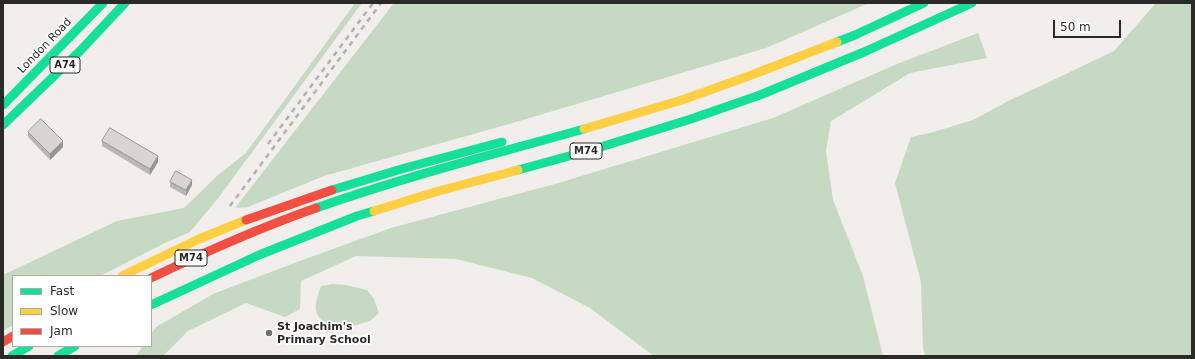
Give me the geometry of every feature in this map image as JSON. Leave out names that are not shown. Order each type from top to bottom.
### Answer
[{"type":"main road","name":"London Road","points":[[3,105],[104,3]]},
{"type":"main road","name":"A74","points":[[3,125],[80,51],[125,3]]},
{"type":"main road","name":"M74","points":[[153,277],[199,255],[272,224],[351,196],[682,100],[855,35],[924,3]]},
{"type":"main road","name":"M74","points":[[152,305],[259,255],[357,216],[435,192],[591,150],[691,119],[760,95],[864,52],[972,3]]},
{"type":"main road","points":[[32,76],[43,87]]},
{"type":"main road","points":[[124,275],[177,249],[247,219],[344,185],[749,76]]},
{"type":"main road","points":[[141,275],[234,235],[272,224]]},
{"type":"main road","points":[[3,342],[12,337]]},
{"type":"main road","points":[[3,349],[12,344]]},
{"type":"main road","points":[[12,356],[27,347]]},
{"type":"main road","points":[[58,356],[73,347]]},
{"type":"main road","points":[[64,356],[77,347]]},
{"type":"green space","points":[[355,3],[362,3],[219,197],[190,232],[102,275],[12,275],[12,326],[3,331],[3,275],[117,221],[184,208],[217,176],[246,153]]},
{"type":"green space","points":[[394,3],[869,3],[766,48],[509,124],[324,176],[248,207],[235,208]]},
{"type":"green space","points":[[1156,3],[1192,3],[1192,356],[925,356],[923,348],[921,282],[895,183],[911,137],[973,120],[1012,99],[1114,51]]},
{"type":"green space","points":[[978,33],[987,58],[910,73],[831,121],[826,151],[833,200],[863,276],[883,356],[654,356],[590,308],[532,278],[456,259],[356,256],[301,281],[300,309],[285,317],[246,303],[188,331],[163,356],[136,356],[142,347],[152,347],[152,333],[156,327],[213,294],[391,228],[555,184],[773,118],[897,64]]},
{"type":"green space","points":[[333,284],[346,285],[367,290],[374,299],[379,313],[370,321],[336,331],[323,321],[316,312],[316,302],[321,286]]},
{"type":"building","points":[[41,119],[63,141],[50,154],[28,132]]},
{"type":"building","points":[[110,128],[158,156],[150,169],[102,141]]},
{"type":"building","points":[[176,171],[192,180],[186,190],[170,182]]},
{"type":"railway","points":[[268,144],[373,3]]},
{"type":"railway","points":[[230,206],[381,3]]},
{"type":"traffic: fast","points":[[3,105],[103,3]]},
{"type":"traffic: fast","points":[[3,125],[80,51],[125,3]]},
{"type":"traffic: fast","points":[[837,42],[924,3]]},
{"type":"traffic: fast","points":[[518,170],[591,150],[691,119],[760,95],[864,52],[972,3]]},
{"type":"traffic: fast","points":[[316,208],[416,176],[584,129]]},
{"type":"traffic: fast","points":[[332,190],[405,168],[502,142]]},
{"type":"traffic: fast","points":[[152,305],[259,255],[357,216],[374,211]]},
{"type":"traffic: fast","points":[[12,356],[27,347]]},
{"type":"traffic: fast","points":[[58,356],[73,347]]},
{"type":"traffic: slow","points":[[584,129],[682,100],[837,42]]},
{"type":"traffic: slow","points":[[374,211],[435,192],[518,170]]},
{"type":"traffic: slow","points":[[124,275],[199,239],[246,220]]},
{"type":"traffic: jam","points":[[246,220],[332,190]]},
{"type":"traffic: jam","points":[[152,278],[232,241],[316,208]]},
{"type":"traffic: jam","points":[[3,342],[12,337]]},
{"type":"place","name":"St Joachim's Primary School","points":[[269,333]]}]
